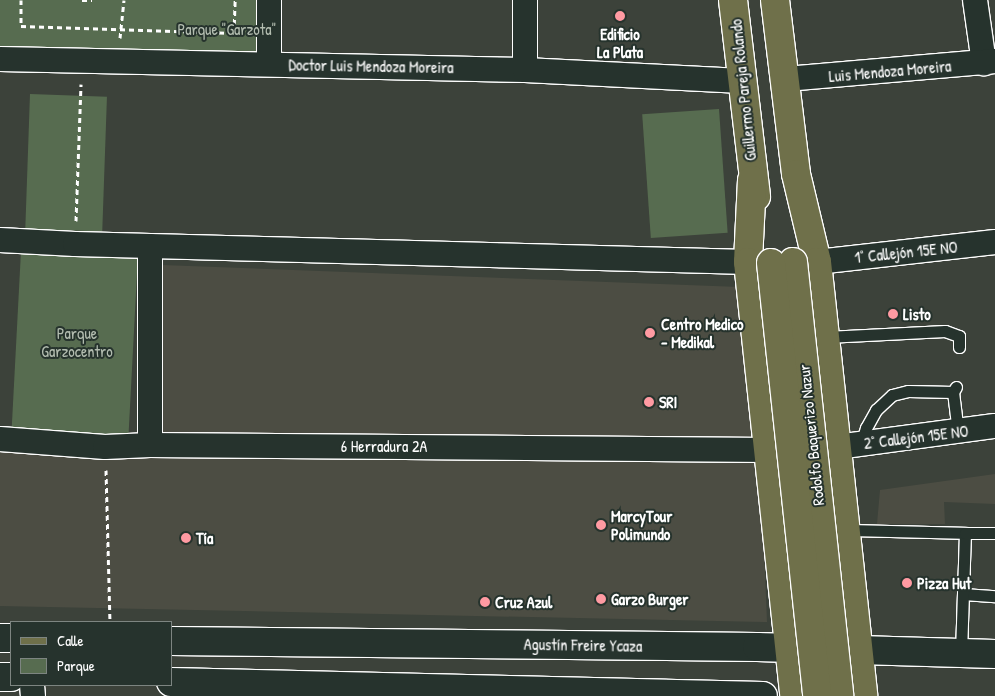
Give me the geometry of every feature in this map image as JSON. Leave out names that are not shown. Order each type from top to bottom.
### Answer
[{"type":"main road","name":"Guillermo Pareja Rolando","points":[[733,0],[752,180]]},
{"type":"main road","points":[[775,0],[786,79]]},
{"type":"main road","name":"Rodolfo Baquerizo Nazur","points":[[786,79],[796,174],[782,262],[817,696]]},
{"type":"main road","name":"Rodolfo Baquerizo Nazur","points":[[752,180],[782,262],[839,696]]},
{"type":"main road","points":[[782,262],[826,336],[849,446],[845,530],[863,696]]},
{"type":"main road","points":[[782,262],[768,450],[794,696]]},
{"type":"main road","points":[[781,574],[794,592],[802,597],[823,600],[835,596],[842,590],[850,569]]},
{"type":"main road","name":"Agustín Freire Ycaza","points":[[172,641],[789,648],[995,654]]},
{"type":"main road","points":[[187,687],[763,696]]},
{"type":"street","points":[[269,0],[269,64]]},
{"type":"street","points":[[525,0],[525,70]]},
{"type":"street","points":[[975,0],[990,62]]},
{"type":"street","name":"Doctor Luis Mendoza Moreira","points":[[0,59],[525,70],[742,81]]},
{"type":"street","name":"Luis Mendoza Moreira","points":[[786,79],[990,62]]},
{"type":"street","points":[[0,240],[75,244],[782,262]]},
{"type":"street","name":"1° Callejón 15E NO","points":[[782,262],[995,242]]},
{"type":"street","points":[[150,246],[150,445]]},
{"type":"street","name":"2° Callejón 15E NO","points":[[849,446],[995,426]]},
{"type":"street","name":"6 Herradura 2A","points":[[0,439],[105,447],[150,445],[768,450]]},
{"type":"lane","points":[[826,336],[945,331],[959,336],[959,347]]},
{"type":"lane","points":[[849,446],[866,428],[876,410],[892,395],[908,391],[955,389],[958,432]]},
{"type":"lane","points":[[845,530],[995,533]]},
{"type":"lane","points":[[961,653],[965,532]]},
{"type":"lane","points":[[963,594],[995,596]]},
{"type":"path","points":[[21,0],[21,26],[234,33],[235,0]]},
{"type":"path","points":[[82,0],[92,0]]},
{"type":"path","points":[[120,61],[120,29],[124,0]]},
{"type":"path","points":[[75,244],[82,61]]},
{"type":"path","points":[[105,447],[110,621]]},
{"type":"shaded area","points":[[162,265],[740,287],[761,474],[767,622],[0,606],[0,450],[155,452]]},
{"type":"shaded area","points":[[995,474],[995,504],[944,502],[945,524],[877,524],[880,490]]},
{"type":"green space","name":"Parque \"Garzota\"","points":[[0,0],[259,0],[259,52],[0,52]]},
{"type":"green space","points":[[30,94],[107,97],[102,232],[25,229]]},
{"type":"green space","points":[[719,109],[728,233],[651,238],[642,114]]},
{"type":"green space","name":"Parque Garzocentro","points":[[21,251],[138,257],[128,436],[12,430]]},
{"type":"place","name":"Edificio La Plata","points":[[620,16]]},
{"type":"place","name":"Listo","points":[[893,314]]},
{"type":"place","name":"Centro Medico - Medikal","points":[[650,333]]},
{"type":"place","name":"SRI","points":[[649,402]]},
{"type":"place","name":"MarcyTour Polimundo","points":[[601,525]]},
{"type":"place","name":"Tía","points":[[186,538]]},
{"type":"place","name":"Pizza Hut","points":[[907,583]]},
{"type":"place","name":"Garzo Burger","points":[[601,599]]},
{"type":"place","name":"Cruz Azul","points":[[485,602]]}]
